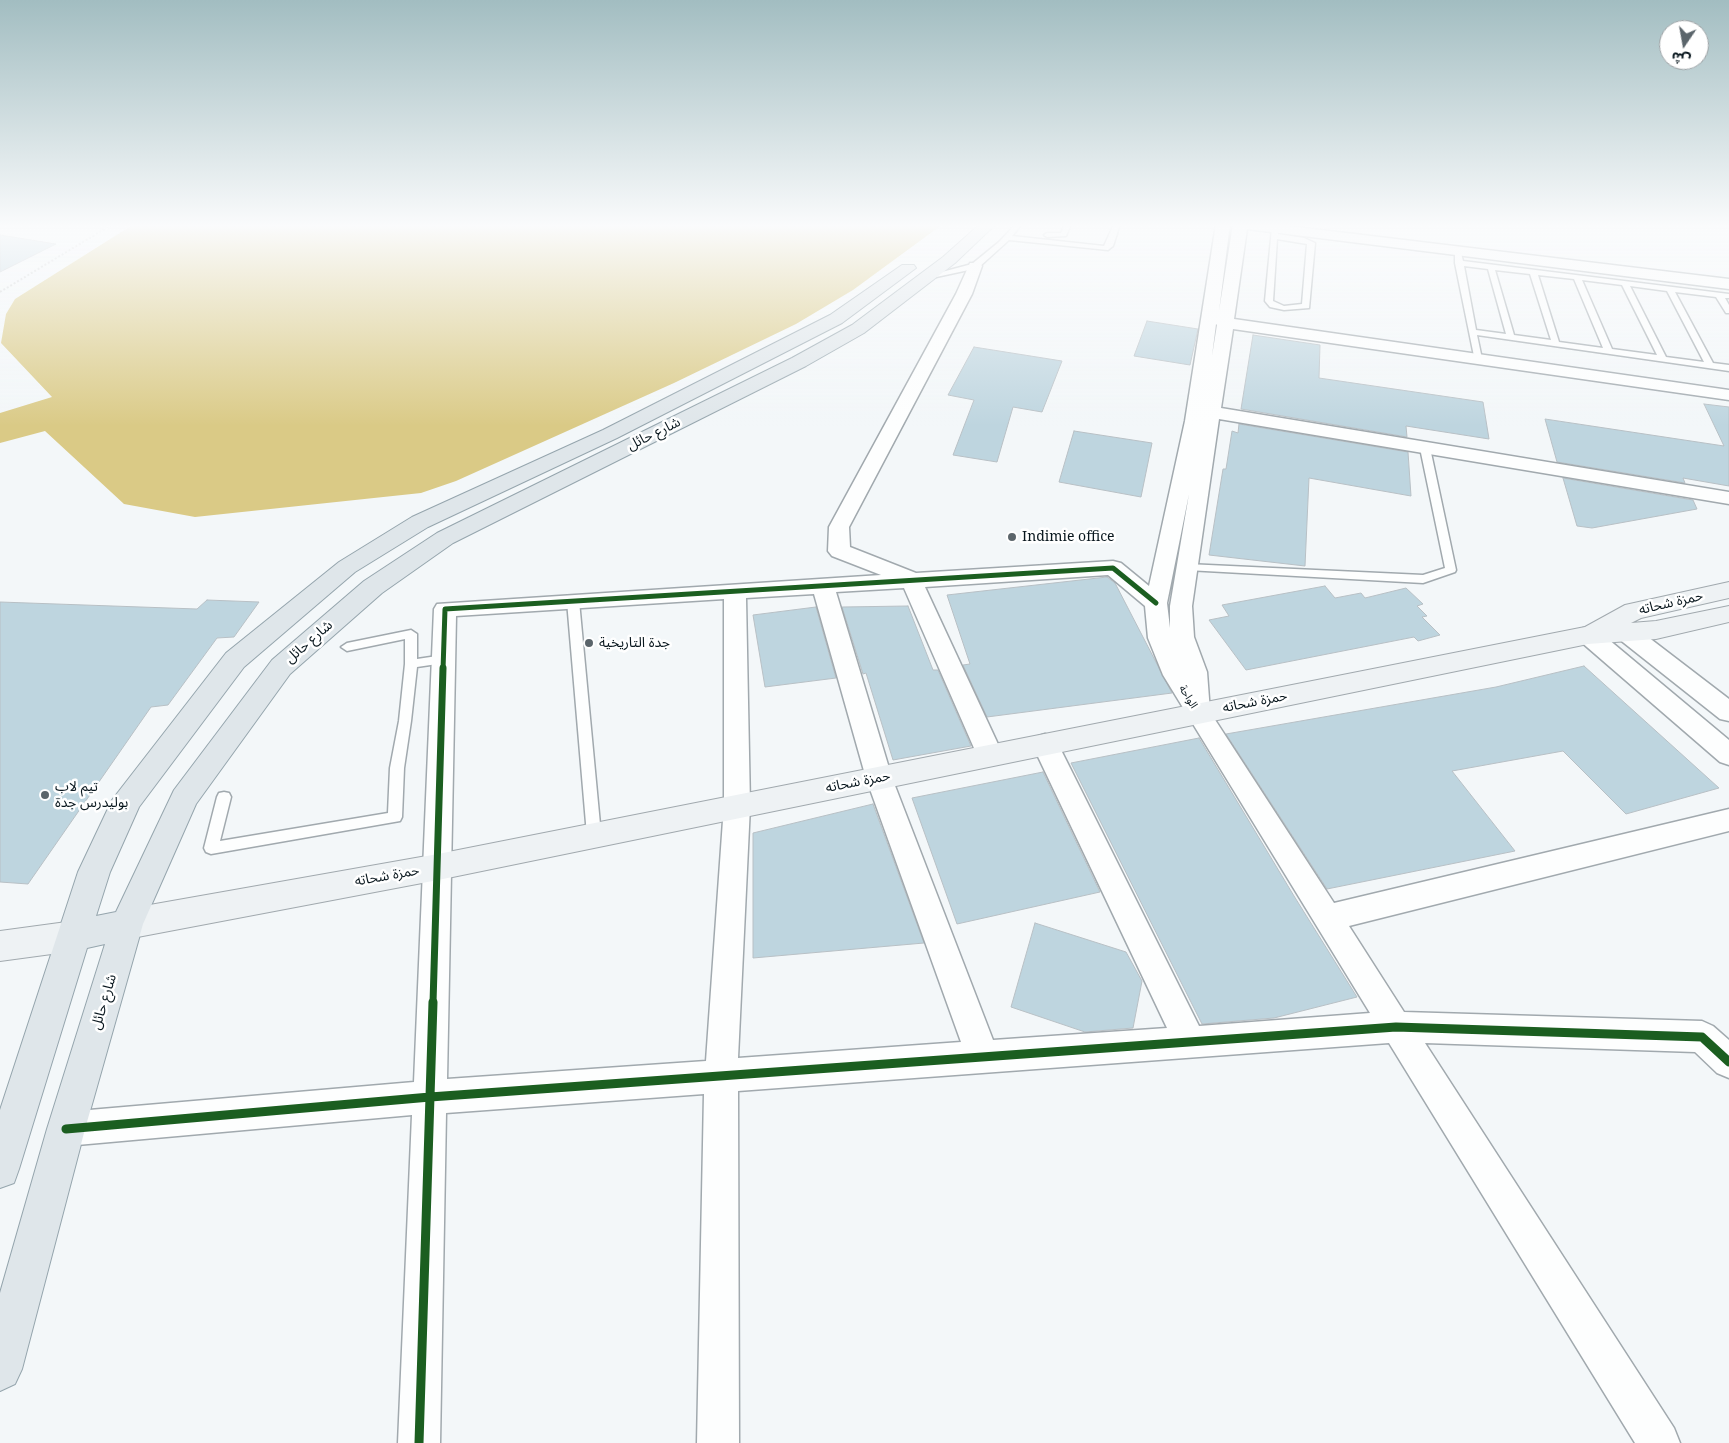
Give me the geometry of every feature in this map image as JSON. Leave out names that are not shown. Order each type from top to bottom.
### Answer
[{"type":"main road","name":"شارع حائل","points":[[0,1169],[94,872],[126,800],[235,660],[347,567],[420,522],[610,434],[836,319],[875,291]]},
{"type":"main road","name":"شارع حائل","points":[[0,1369],[66,1129],[127,924],[184,798],[281,667],[373,587],[445,538],[799,362],[858,329],[908,291]]},
{"type":"main road","name":"حمزة شحاته","points":[[1588,636],[1634,611],[1729,590]]},
{"type":"main road","name":"حمزة شحاته","points":[[127,924],[438,867],[1588,636],[1656,630],[1729,614]]},
{"type":"main road","points":[[0,946],[74,936],[127,924]]},
{"type":"street","points":[[965,291],[839,527],[839,551],[911,580],[990,755]]},
{"type":"street","name":"الواحة","points":[[1198,714],[1195,672],[1182,637],[1181,606],[1212,412],[1222,291]]},
{"type":"street","name":"الواحة","points":[[1198,714],[1175,675],[1160,638],[1156,603],[1194,421],[1226,291]]},
{"type":"street","points":[[1221,316],[1476,347],[1729,384]]},
{"type":"street","points":[[1476,347],[1729,395]]},
{"type":"street","points":[[1212,412],[1729,498]]},
{"type":"street","points":[[419,1443],[445,609],[1113,568],[1156,603]]},
{"type":"street","points":[[823,585],[879,778],[983,1057]]},
{"type":"street","points":[[718,1443],[720,1076],[737,806],[734,590]]},
{"type":"street","points":[[1627,633],[1729,712]]},
{"type":"street","points":[[1588,636],[1729,755]]},
{"type":"street","points":[[1198,714],[1659,1443]]},
{"type":"street","points":[[1045,744],[1190,1042]]},
{"type":"street","points":[[1327,918],[1729,820]]},
{"type":"street","points":[[66,1129],[430,1097],[1396,1027],[1702,1037],[1729,1062]]},
{"type":"lane","points":[[1270,291],[1269,301],[1273,305],[1284,308],[1306,306],[1307,291]]},
{"type":"lane","points":[[1465,291],[1476,347],[1511,338],[1729,368]]},
{"type":"lane","points":[[1498,291],[1511,338]]},
{"type":"lane","points":[[1540,291],[1556,344]]},
{"type":"lane","points":[[1583,291],[1609,351]]},
{"type":"lane","points":[[1629,291],[1662,359]]},
{"type":"lane","points":[[1671,291],[1710,365]]},
{"type":"lane","points":[[1724,291],[1729,311]]},
{"type":"lane","points":[[1187,567],[1423,579],[1451,570],[1425,448]]},
{"type":"lane","points":[[573,601],[594,835]]},
{"type":"lane","points":[[224,797],[211,848],[395,817],[397,768],[405,721],[411,664],[411,634],[348,647]]},
{"type":"lane","points":[[411,664],[444,659]]},
{"type":"shaded area","points":[[27,291],[851,291],[796,324],[674,383],[456,481],[421,493],[195,517],[124,504],[45,431],[0,443],[0,413],[52,397],[1,343],[6,314],[15,299]]},
{"type":"building","points":[[1147,321],[1198,329],[1190,365],[1134,356]]},
{"type":"building","points":[[1253,335],[1320,345],[1319,378],[1483,402],[1489,439],[1406,426],[1407,437],[1241,409]]},
{"type":"building","points":[[974,347],[1062,361],[1042,412],[1013,407],[997,462],[953,455],[974,400],[948,395]]},
{"type":"building","points":[[1704,404],[1729,407],[1729,486],[1683,478],[1685,483],[1557,462],[1545,419],[1724,446]]},
{"type":"building","points":[[1239,424],[1408,452],[1411,496],[1309,478],[1305,566],[1209,555],[1223,469],[1226,469],[1232,431],[1238,433]]},
{"type":"building","points":[[1074,431],[1152,443],[1141,497],[1059,482]]},
{"type":"building","points":[[1563,478],[1693,500],[1697,509],[1592,528],[1577,526]]},
{"type":"building","points":[[1107,577],[1115,583],[1172,693],[987,717],[963,665],[970,664],[947,595]]},
{"type":"building","points":[[1325,586],[1335,598],[1361,593],[1365,598],[1406,588],[1423,604],[1417,606],[1427,616],[1422,617],[1440,635],[1418,641],[1414,637],[1246,670],[1209,620],[1229,616],[1222,605]]},
{"type":"building","name":"تيم لاب بوليدرس جدة","points":[[207,600],[259,602],[234,637],[217,638],[168,705],[151,707],[28,884],[0,882],[0,602],[197,609]]},
{"type":"building","points":[[908,606],[933,670],[938,670],[971,746],[893,760],[866,673],[863,674],[842,607]]},
{"type":"building","points":[[816,607],[836,678],[765,687],[753,615]]},
{"type":"building","points":[[1584,666],[1719,788],[1626,814],[1563,751],[1452,771],[1515,851],[1327,889],[1226,734],[1496,687]]},
{"type":"building","points":[[1199,738],[1357,997],[1274,1018],[1202,1024],[1071,763]]},
{"type":"building","points":[[1043,772],[1100,892],[957,924],[912,798]]},
{"type":"building","points":[[873,804],[924,943],[753,958],[753,833]]},
{"type":"building","points":[[1035,923],[1126,952],[1142,981],[1133,1028],[1085,1032],[1011,1007]]},
{"type":"cycle path","points":[[419,1443],[445,609],[1113,568],[1156,603]]},
{"type":"cycle path","points":[[66,1129],[430,1097],[1396,1027],[1702,1037],[1729,1062]]},
{"type":"place","name":"Indimie office","points":[[1012,537]]},
{"type":"place","name":"جدة التاريخية","points":[[589,643]]},
{"type":"place","name":"تيم لاب بوليدرس جدة","points":[[45,795]]}]
